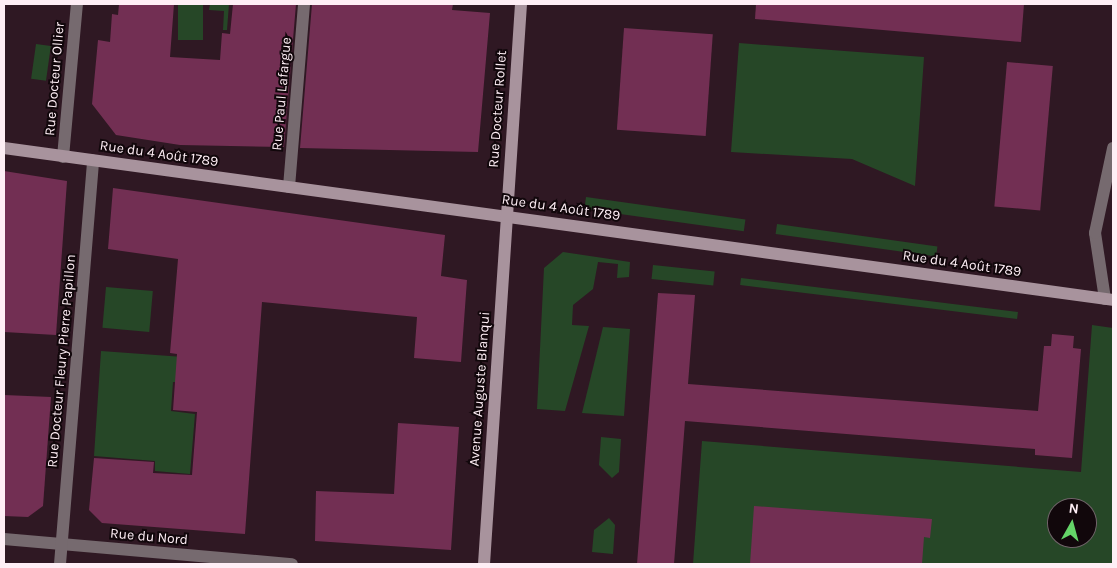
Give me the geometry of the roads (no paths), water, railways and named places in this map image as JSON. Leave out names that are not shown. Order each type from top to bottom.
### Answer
[{"type":"main road","name":"Rue Docteur Rollet","points":[[505,216],[521,4]]},
{"type":"main road","name":"Rue du 4 Août 1789","points":[[4,148],[1109,300]]},
{"type":"main road","name":"Avenue Auguste Blanqui","points":[[484,564],[505,216]]},
{"type":"street","name":"Rue Docteur Ollier","points":[[63,157],[77,4]]},
{"type":"street","name":"Rue Paul Lafargue","points":[[289,186],[304,4]]},
{"type":"street","points":[[1109,300],[1095,233],[1113,148]]},
{"type":"street","name":"Rue Docteur Fleury Pierre Papillon","points":[[60,564],[93,160]]},
{"type":"street","name":"Rue du Nord","points":[[4,539],[292,564]]}]
